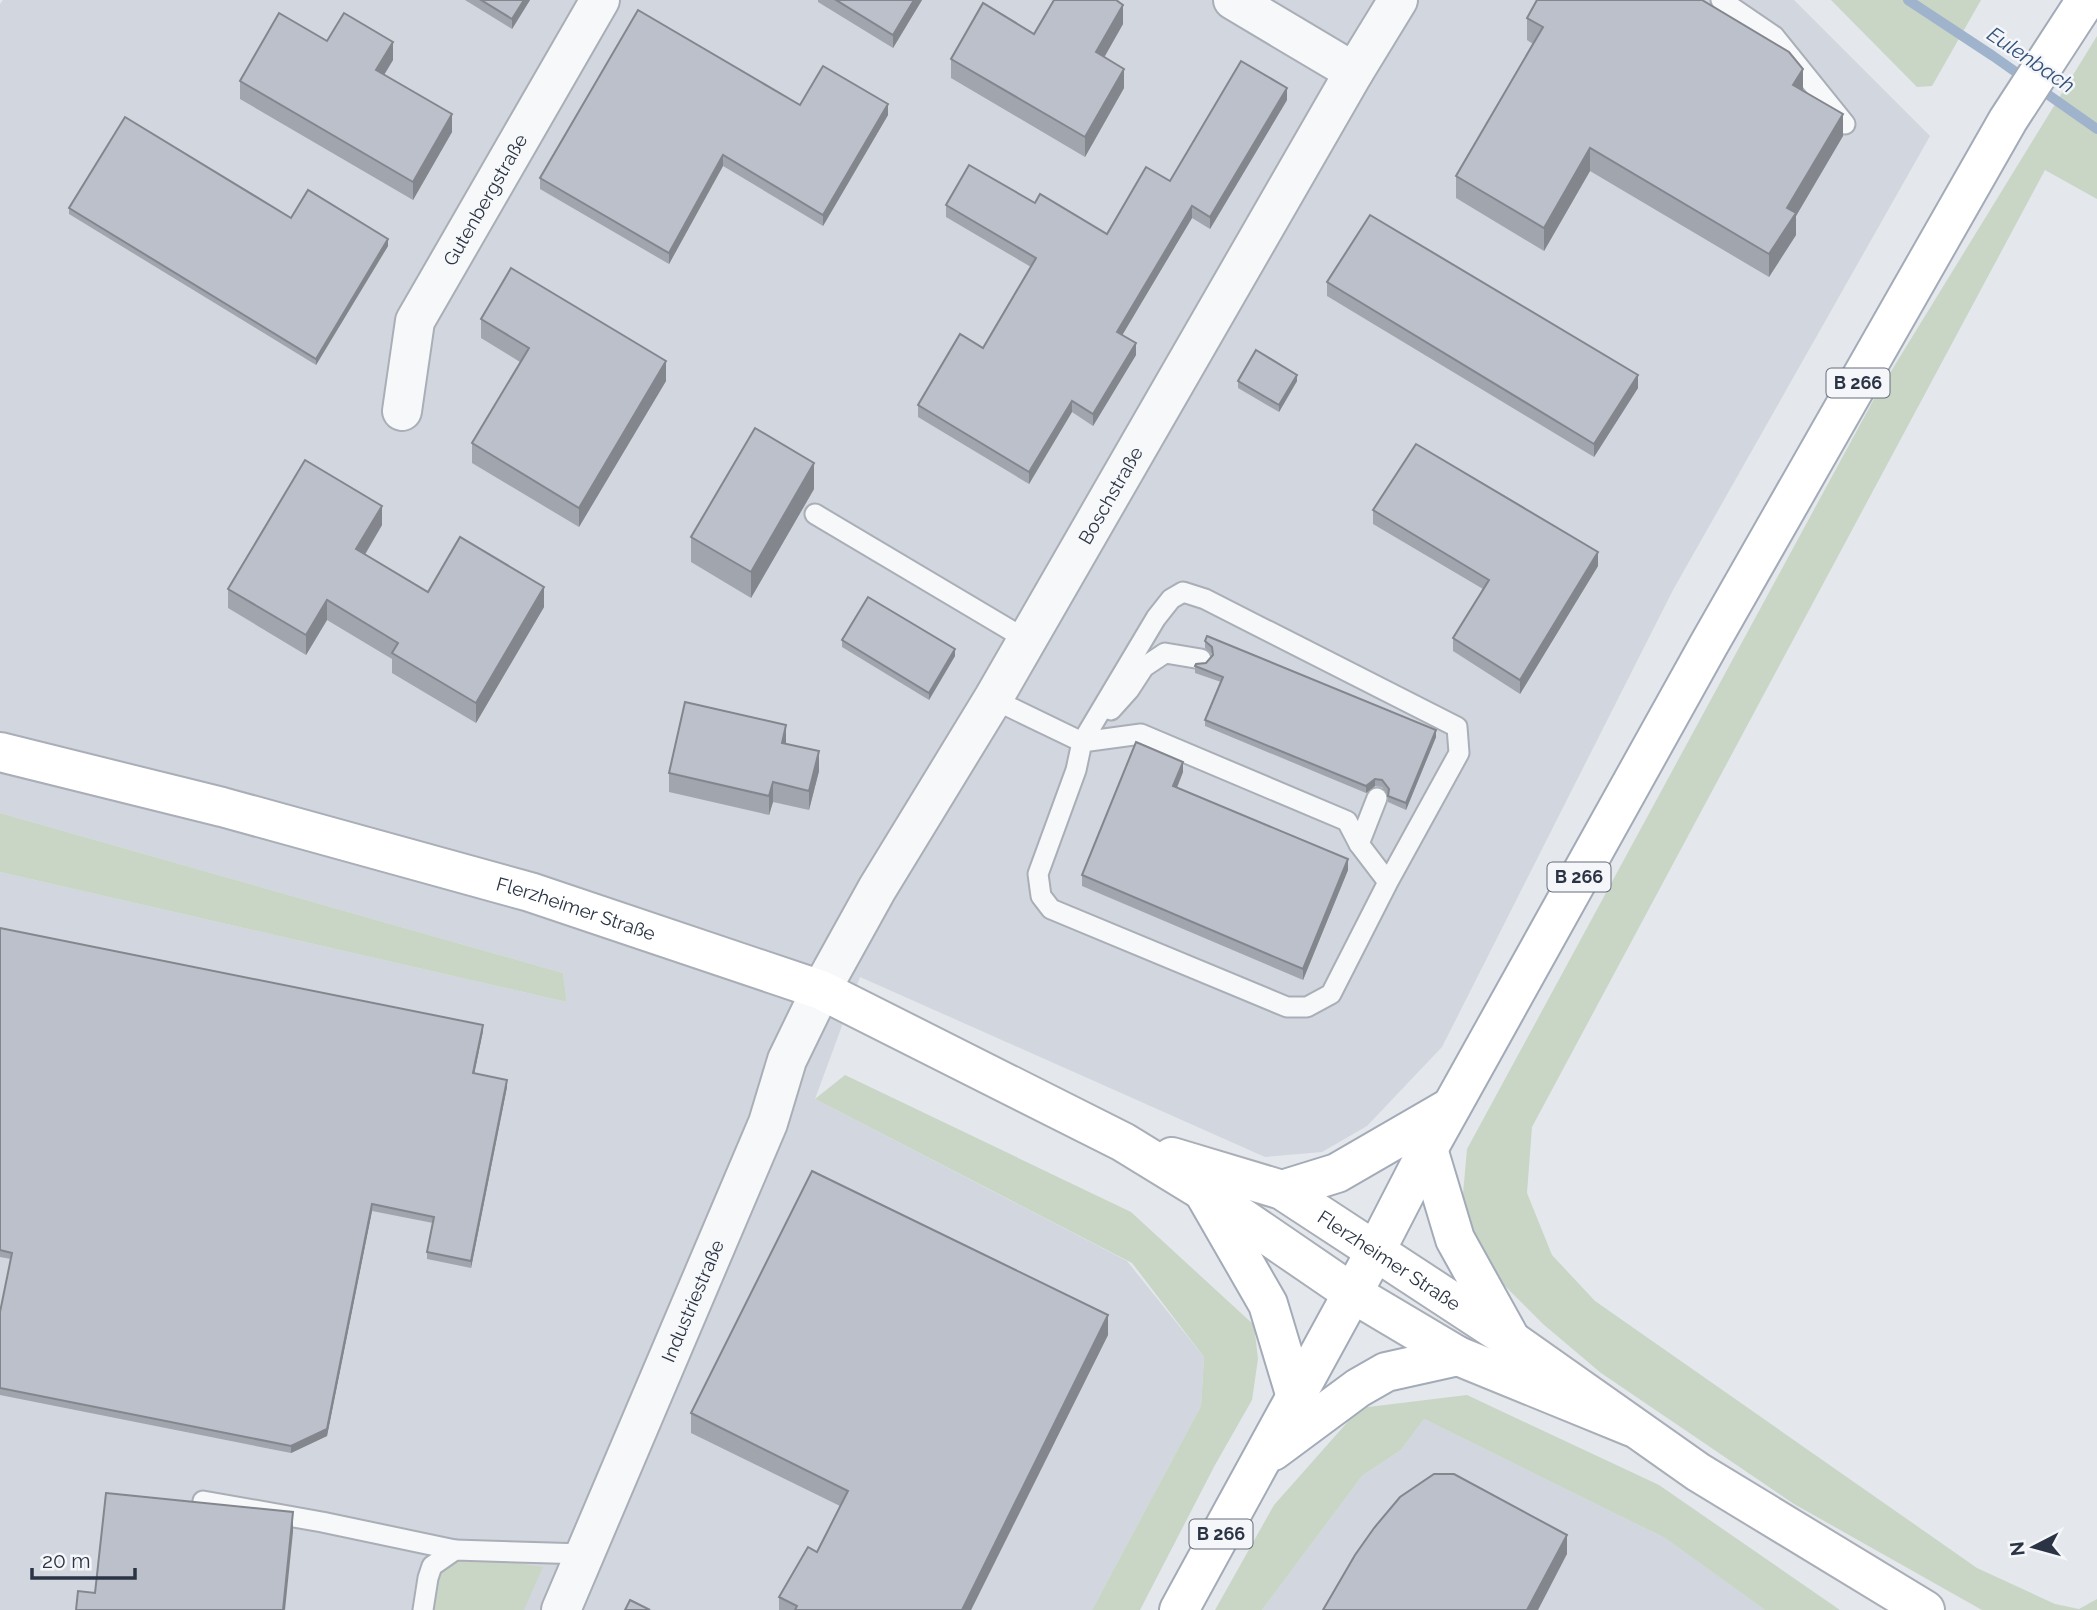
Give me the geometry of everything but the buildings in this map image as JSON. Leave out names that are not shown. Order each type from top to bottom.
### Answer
[{"type":"main road","name":"B 266","points":[[1179,1610],[1376,1250],[1427,1149],[1707,646],[2008,120],[2086,0]]},
{"type":"main road","name":"Flerzheimer Straße","points":[[0,752],[222,807],[530,892],[821,990],[1123,1142],[1203,1191],[1352,1293],[1458,1356],[1632,1427]]},
{"type":"main road","points":[[1282,1190],[1337,1172],[1451,1107]]},
{"type":"main road","name":"Flerzheimer Straße","points":[[1123,1142],[1282,1190],[1511,1340],[1698,1472],[1924,1610]]},
{"type":"main road","points":[[1427,1149],[1455,1239],[1511,1340]]},
{"type":"main road","points":[[1203,1191],[1268,1304],[1296,1397]]},
{"type":"main road","points":[[1263,1458],[1358,1388],[1386,1372],[1458,1356]]},
{"type":"street","name":"Gutenbergstraße","points":[[402,411],[415,321],[600,0]]},
{"type":"street","points":[[1233,0],[1354,72]]},
{"type":"street","name":"Boschstraße","points":[[821,990],[877,889],[993,699],[1398,0]]},
{"type":"street","name":"Industriestraße","points":[[561,1610],[768,1123],[787,1059],[821,990]]},
{"type":"lane","points":[[1721,0],[1774,36],[1845,124]]},
{"type":"lane","points":[[815,514],[1027,640]]},
{"type":"lane","points":[[1183,592],[1205,599],[1457,727],[1459,753],[1388,882],[1331,994],[1307,1007],[1287,1007],[1051,909],[1041,896],[1038,874],[1076,770],[1082,742],[1171,599],[1183,592]]},
{"type":"lane","points":[[1082,742],[1129,690],[1143,667],[1165,653],[1200,659]]},
{"type":"lane","points":[[993,699],[1082,742],[1141,734],[1347,821],[1359,844],[1388,882]]},
{"type":"lane","points":[[1359,844],[1377,798]]},
{"type":"lane","points":[[203,1501],[455,1550],[491,1549],[585,1554]]},
{"type":"lane","points":[[423,1610],[432,1566],[455,1550]]},
{"type":"shaded area","points":[[3,0],[1794,0],[1930,136],[1673,590],[1442,1047],[1367,1126],[1322,1152],[1265,1157],[860,977],[815,1099],[1127,1261],[1204,1357],[1201,1406],[1092,1610],[0,1610],[0,872],[567,1002],[563,973],[0,813],[0,4]]},
{"type":"shaded area","points":[[1424,1419],[1665,1538],[1765,1610],[1262,1610],[1362,1476],[1401,1450]]},
{"type":"green space","points":[[1831,0],[1981,0],[1932,86],[1917,87]]},
{"type":"green space","points":[[2097,36],[2097,199],[2045,170],[1532,1127],[1527,1193],[1552,1255],[1595,1301],[1977,1568],[2055,1604],[2079,1609],[2097,1599],[2097,1610],[1982,1610],[1794,1504],[1601,1373],[1543,1324],[1499,1280],[1465,1221],[1463,1194],[1467,1149],[1874,399]]},
{"type":"green space","points":[[0,813],[563,973],[567,1002],[0,872]]},
{"type":"green space","points":[[845,1075],[1131,1212],[1254,1325],[1258,1359],[1252,1400],[1140,1610],[1092,1610],[1201,1406],[1204,1357],[1132,1263],[815,1099]]},
{"type":"green space","points":[[1467,1395],[1659,1485],[1840,1610],[1765,1610],[1665,1538],[1424,1419],[1401,1450],[1362,1476],[1262,1610],[1215,1610],[1274,1505],[1360,1408]]},
{"type":"green space","points":[[457,1554],[543,1567],[524,1610],[432,1610],[436,1573]]},
{"type":"waterway","name":"Eulenbach","points":[[1908,0],[2097,129]]}]
